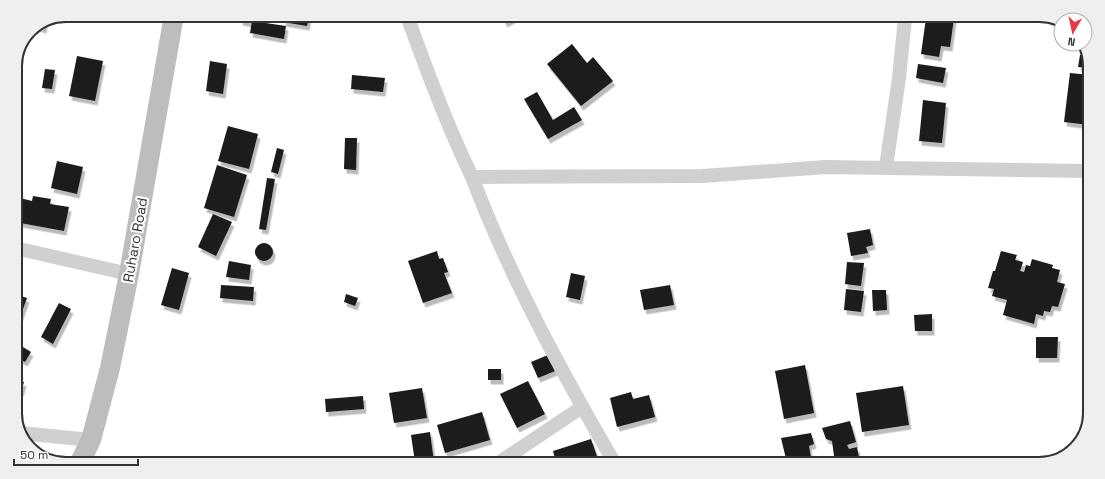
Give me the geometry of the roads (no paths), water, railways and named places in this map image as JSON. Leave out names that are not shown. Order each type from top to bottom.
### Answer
[{"type":"street","name":"Ruharo Road","points":[[82,457],[90,440],[110,368],[129,274],[173,22]]},
{"type":"street","points":[[409,22],[457,146],[472,177],[488,218],[552,352],[611,457]]},
{"type":"street","points":[[886,167],[899,78],[905,22]]},
{"type":"street","points":[[472,177],[703,176],[826,167],[1083,171]]},
{"type":"street","points":[[22,250],[129,274]]},
{"type":"street","points":[[507,457],[582,407]]},
{"type":"street","points":[[26,434],[90,440]]}]
